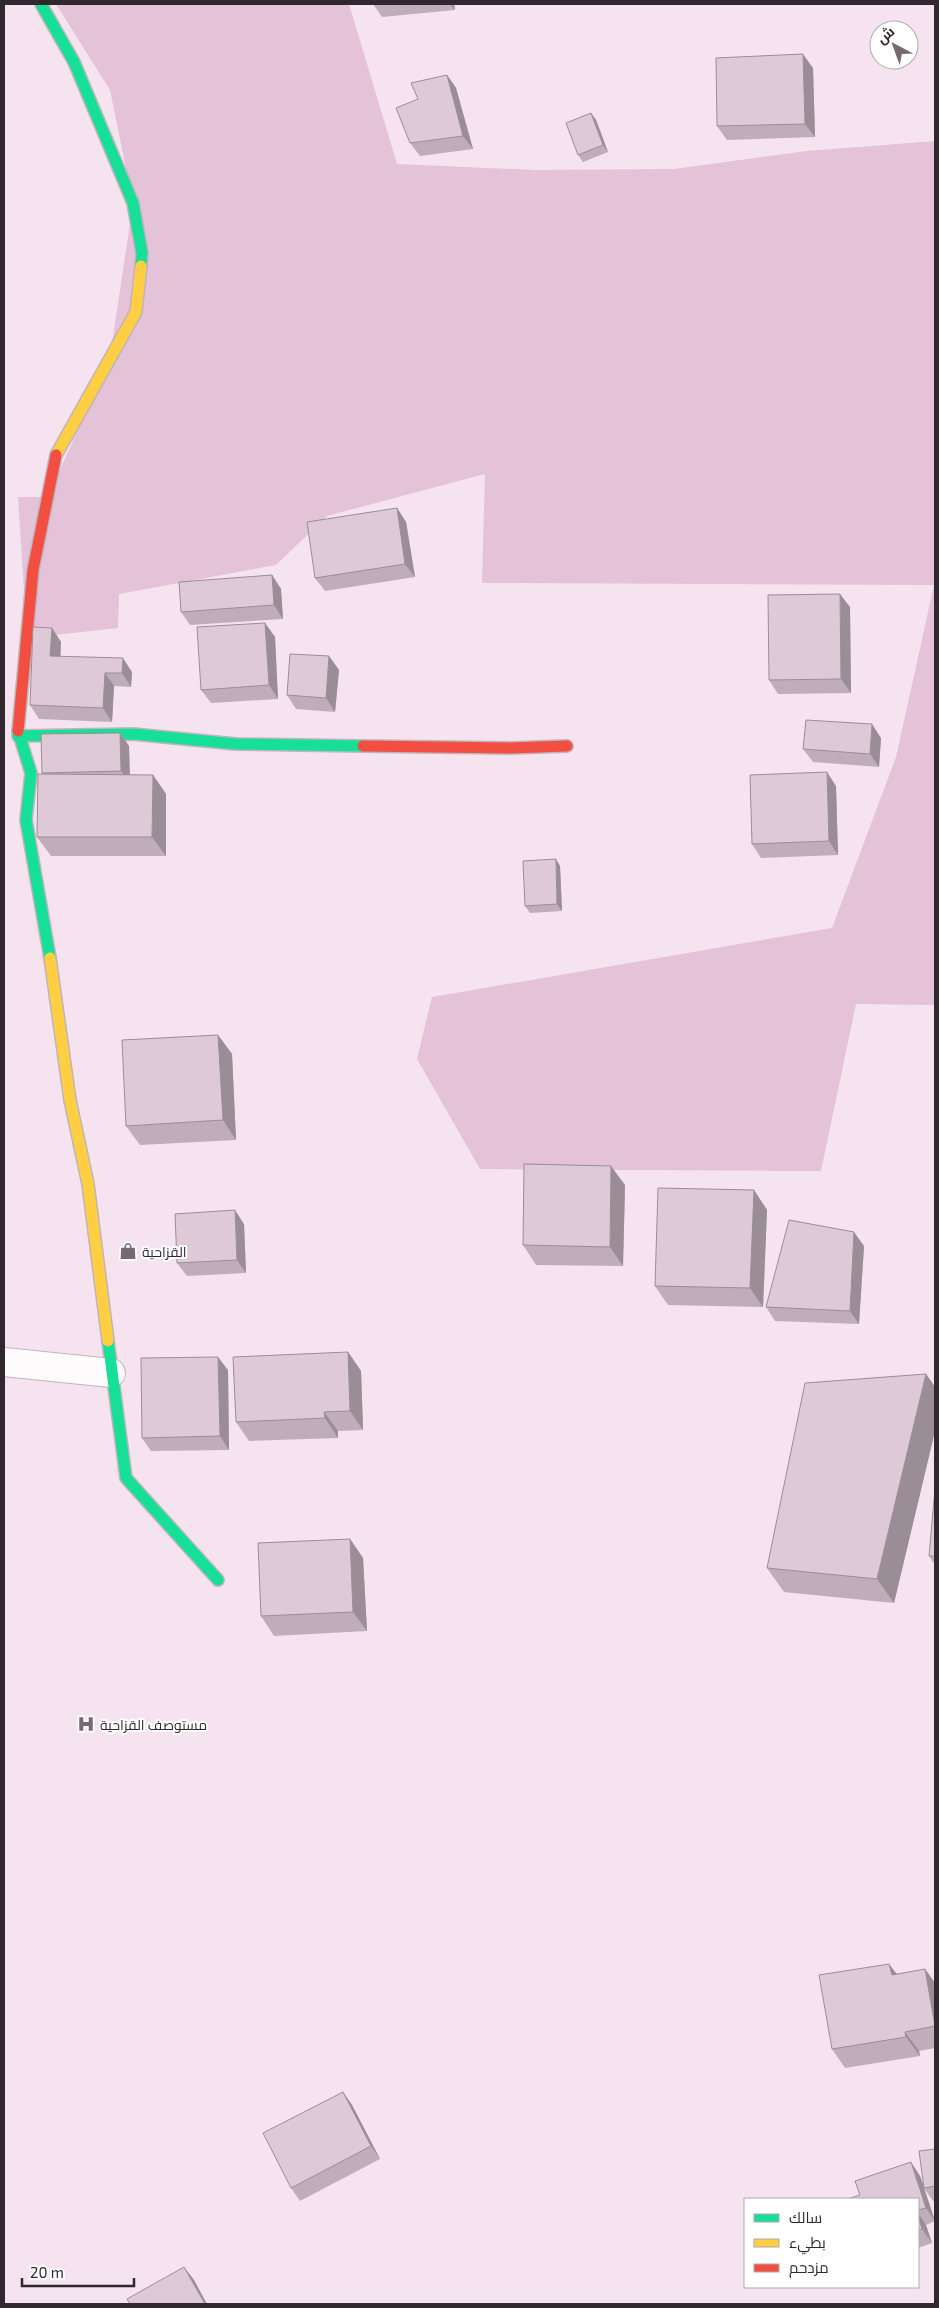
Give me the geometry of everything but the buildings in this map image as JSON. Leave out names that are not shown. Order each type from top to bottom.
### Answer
[{"type":"street","points":[[41,4],[74,62],[133,203],[142,253],[136,312],[55,456],[33,570],[18,736],[31,773],[26,820],[54,980],[70,1100],[88,1184],[126,1478],[218,1580]]},
{"type":"street","points":[[18,736],[133,734],[236,744],[511,748],[567,746]]},
{"type":"street","points":[[4,1362],[111,1373]]},
{"type":"shaded area","points":[[56,4],[349,4],[397,164],[534,170],[674,169],[807,151],[935,141],[935,1005],[856,1004],[821,1171],[480,1169],[417,1059],[432,997],[832,928],[896,757],[934,585],[482,583],[485,474],[327,516],[276,565],[119,594],[118,628],[27,638],[18,497],[48,497],[110,357],[133,203],[110,90]]},
{"type":"traffic: fast","points":[[41,4],[74,62],[133,203],[142,253],[141,266]]},
{"type":"traffic: fast","points":[[18,731],[31,773],[26,820],[50,958]]},
{"type":"traffic: fast","points":[[18,736],[133,734],[236,744],[363,746]]},
{"type":"traffic: fast","points":[[108,1341],[126,1478],[218,1580]]},
{"type":"traffic: slow","points":[[56,455],[136,312],[141,266]]},
{"type":"traffic: slow","points":[[50,958],[70,1100],[88,1184],[108,1341]]},
{"type":"traffic: jam","points":[[18,731],[33,570],[56,455]]},
{"type":"traffic: jam","points":[[363,746],[511,748],[567,746]]},
{"type":"place","name":"القزاحية","points":[[128,1251]]},
{"type":"place","name":"مستوصف القزاحية","points":[[86,1724]]}]
